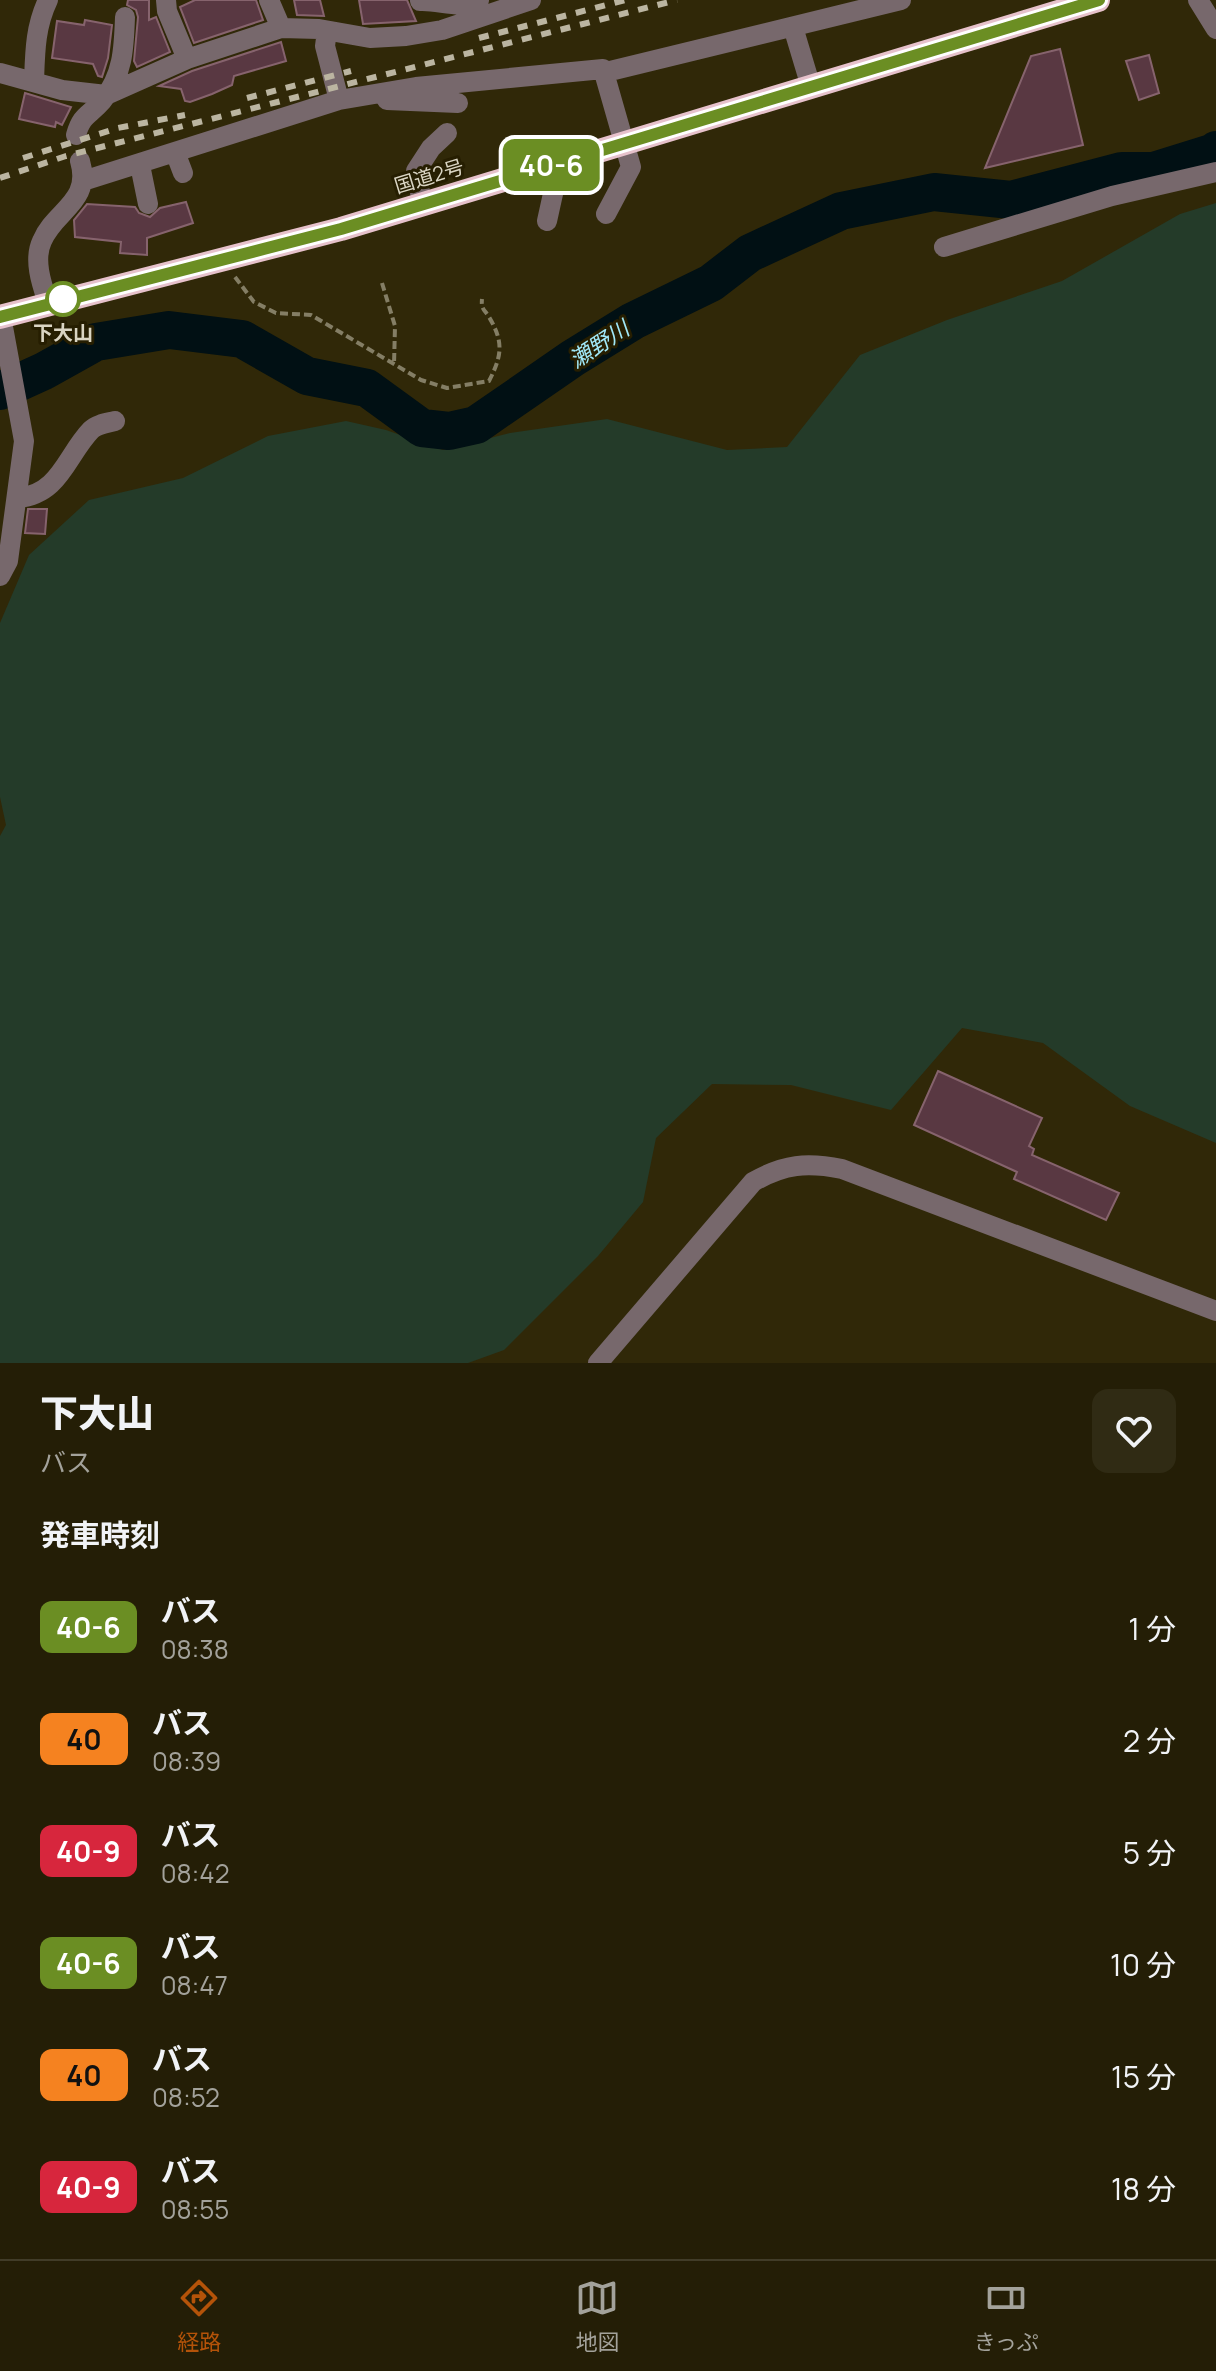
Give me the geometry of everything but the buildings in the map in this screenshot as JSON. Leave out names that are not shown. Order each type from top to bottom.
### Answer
[{"type":"highway","name":"国道2号","points":[[1,316],[229,259],[811,87],[1049,7],[1098,0]]},
{"type":"street","points":[[34,82],[39,18],[48,0]]},
{"type":"street","points":[[166,0],[167,11],[187,59]]},
{"type":"street","points":[[269,0],[281,28]]},
{"type":"street","points":[[431,32],[420,0],[435,0],[455,6],[479,0]]},
{"type":"street","points":[[0,73],[62,90],[106,95],[187,59],[281,28],[370,38],[431,32],[521,6],[531,0]]},
{"type":"street","points":[[48,303],[40,278],[42,241],[77,198],[82,171],[140,165],[339,100],[368,94],[603,69],[606,72],[901,0]]},
{"type":"street","points":[[1198,0],[1216,29]]},
{"type":"street","points":[[76,135],[80,122],[115,82],[121,65],[125,17]]},
{"type":"street","points":[[793,27],[811,87]]},
{"type":"street","points":[[327,31],[325,46],[339,100]]},
{"type":"street","points":[[606,72],[625,143],[629,172],[606,214]]},
{"type":"street","points":[[368,94],[380,100],[458,103]]},
{"type":"street","points":[[422,203],[416,171],[431,148],[447,133]]},
{"type":"street","points":[[175,152],[183,173]]},
{"type":"street","points":[[547,221],[560,162]]},
{"type":"street","points":[[140,165],[148,204]]},
{"type":"street","points":[[944,247],[1112,196],[1216,172]]},
{"type":"street","points":[[0,576],[8,561],[18,498],[23,426],[1,316]]},
{"type":"street","points":[[18,498],[32,497],[48,489],[92,429],[115,421]]},
{"type":"street","points":[[598,1363],[753,1182],[777,1168],[807,1165],[842,1169],[1216,1311]]},
{"type":"path","points":[[229,259],[237,282],[254,302],[276,313],[311,315],[421,380],[447,388],[489,381],[500,358],[499,344],[488,314],[481,307],[482,299]]},
{"type":"path","points":[[382,283],[395,326],[394,365]]},
{"type":"green space","points":[[1216,203],[1216,1143],[1130,1106],[1043,1043],[962,1028],[891,1110],[791,1085],[712,1084],[656,1138],[643,1202],[598,1256],[504,1350],[468,1363],[0,1363],[0,836],[6,825],[0,797],[0,623],[29,555],[89,500],[183,478],[268,436],[346,421],[386,430],[443,450],[510,433],[607,419],[727,450],[787,447],[860,355],[947,320],[1062,281],[1180,214]]},
{"type":"waterway","name":"瀬野川","points":[[0,391],[96,342],[169,330],[242,339],[307,376],[367,388],[422,428],[449,431],[476,425],[633,321],[711,283],[750,253],[841,211],[934,192],[1011,200],[1122,171],[1154,171],[1216,150]]},
{"type":"railway","points":[[479,38],[626,0]]},
{"type":"railway","points":[[0,178],[66,156],[677,0]]},
{"type":"railway","points":[[247,98],[351,71]]},
{"type":"railway","points":[[23,158],[118,128],[185,115]]},
{"type":"bus line","name":"40-6","points":[[0,317],[341,229],[1099,0]]},
{"type":"place","name":"下大山","points":[[63,299]]}]
